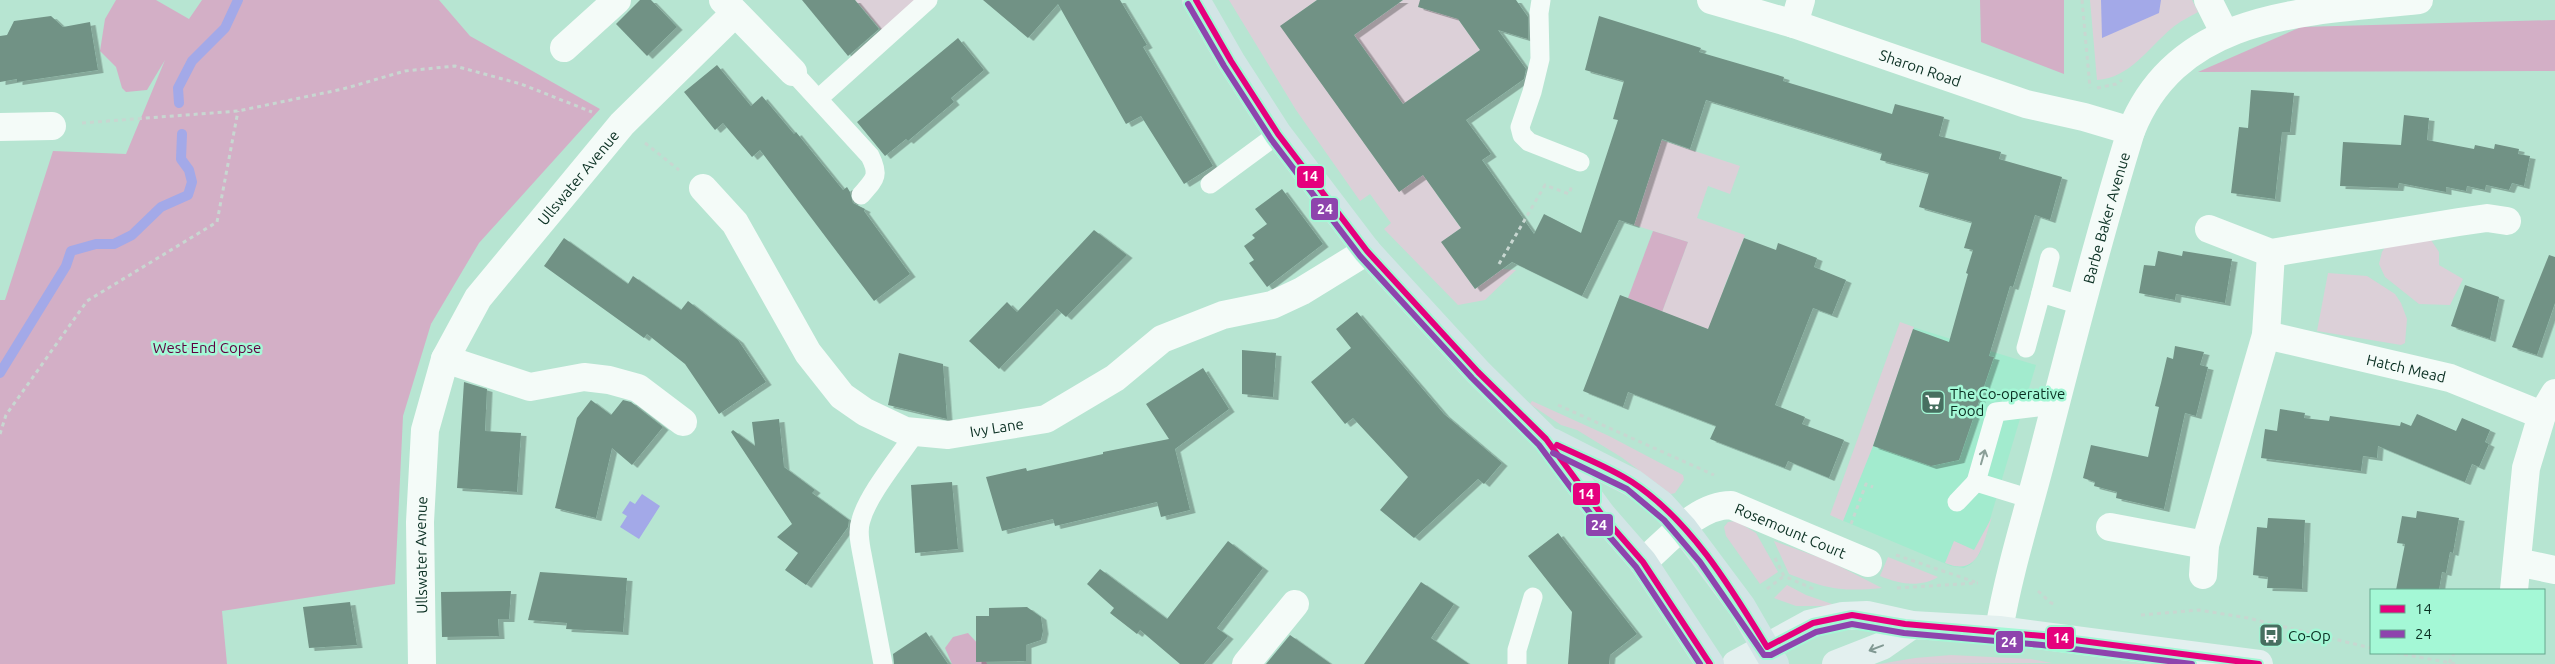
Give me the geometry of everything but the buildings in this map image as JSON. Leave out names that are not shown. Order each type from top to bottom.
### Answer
[{"type":"main road","points":[[1196,0],[1278,134],[1367,251],[1473,366],[1546,439],[1602,515],[1643,562],[1710,664]]},
{"type":"main road","points":[[1546,439],[1632,482],[1661,504],[1683,528],[1742,607],[1771,655]]},
{"type":"main road","points":[[1736,664],[1771,655],[1809,624],[1843,616],[1867,615],[1912,625],[1999,630],[2259,664]]},
{"type":"main road","points":[[1836,664],[1882,646],[1912,625]]},
{"type":"street","points":[[564,48],[617,0]]},
{"type":"street","name":"Sharon Road","points":[[1711,0],[1798,12],[2026,104],[2084,117],[2131,131]]},
{"type":"street","points":[[2208,0],[2225,34]]},
{"type":"street","name":"Barbe Baker Avenue","points":[[1999,630],[2006,585],[2056,405],[2080,305],[2131,131],[2139,112],[2167,76],[2201,48],[2225,34],[2282,15],[2419,0]]},
{"type":"street","points":[[729,7],[793,72]]},
{"type":"street","name":"Ullswater Avenue","points":[[422,664],[420,522],[425,430],[445,359],[478,298],[622,124],[729,7]]},
{"type":"street","points":[[0,127],[52,126]]},
{"type":"street","name":"Ivy Lane","points":[[703,188],[736,223],[808,353],[842,396],[865,412],[905,431],[948,435],[1046,419],[1115,378],[1162,339],[1223,316],[1272,305],[1302,291],[1367,251]]},
{"type":"street","points":[[2209,229],[2271,254],[2487,218],[2507,221]]},
{"type":"street","points":[[2203,575],[2205,545],[2266,335],[2271,254]]},
{"type":"street","name":"Hatch Mead","points":[[2266,335],[2450,378],[2549,404],[2526,468],[2514,589]]},
{"type":"street","points":[[445,359],[530,387],[584,377],[632,386],[638,388],[683,422]]},
{"type":"street","name":"Rosemount Court","points":[[1643,562],[1683,528],[1717,505],[1731,505],[1879,558]]},
{"type":"street","points":[[2110,527],[2205,545]]},
{"type":"street","points":[[2517,562],[2555,570]]},
{"type":"street","points":[[1246,664],[1295,604]]},
{"type":"lane","points":[[818,99],[928,0]]},
{"type":"lane","points":[[1541,0],[1538,13],[1540,59],[1532,92],[1520,127],[1522,136],[1529,142],[1580,162]]},
{"type":"lane","points":[[793,72],[862,145],[876,168],[875,179],[861,195]]},
{"type":"lane","points":[[1210,184],[1278,134]]},
{"type":"lane","points":[[2026,348],[2050,257]]},
{"type":"lane","points":[[2041,293],[2080,305]]},
{"type":"lane","points":[[1957,502],[1976,482],[1996,412],[2056,405]]},
{"type":"lane","points":[[883,664],[859,536],[860,521],[868,505],[916,432]]},
{"type":"lane","points":[[1976,482],[2031,499]]},
{"type":"lane","points":[[1517,664],[1517,650],[1533,597]]},
{"type":"path","points":[[2082,0],[2090,89]]},
{"type":"path","points":[[52,126],[238,111],[343,89],[405,71],[455,66],[521,84],[622,124],[703,188]]},
{"type":"path","points":[[0,434],[6,415],[87,301],[217,222],[238,111]]},
{"type":"path","points":[[1499,264],[1545,184],[1569,194],[1580,162]]},
{"type":"path","points":[[1555,404],[1719,477]]},
{"type":"path","points":[[1850,525],[1866,484],[1873,487]]},
{"type":"path","points":[[1879,558],[1978,583],[1981,574]]},
{"type":"path","points":[[2035,588],[2051,603],[2060,605]]},
{"type":"path","points":[[2138,615],[2199,610],[2248,618],[2370,648]]},
{"type":"path","points":[[2401,654],[2457,664]]},
{"type":"shaded area","points":[[855,0],[915,0],[882,31]]},
{"type":"shaded area","points":[[1229,0],[1317,0],[1281,26],[1379,164],[1455,182],[1437,195],[1461,228],[1442,242],[1475,289],[1502,269],[1516,270],[1485,300],[1458,305],[1384,229],[1391,223],[1370,194],[1360,201],[1296,110]]},
{"type":"shaded area","points":[[1403,0],[1445,0],[1480,50],[1428,86],[1408,112],[1354,35]]},
{"type":"shaded area","points":[[2090,0],[2192,0],[2198,12],[2172,28],[2129,68],[2109,78],[2097,80]]},
{"type":"shaded area","points":[[1661,140],[1740,166],[1730,194],[1708,186],[1697,218],[1745,235],[1723,290],[1756,304],[1746,344],[1662,312],[1688,242],[1634,225]]},
{"type":"shaded area","points":[[2429,237],[2439,252],[2439,265],[2463,279],[2450,305],[2419,304],[2385,277],[2379,264],[2382,252],[2390,239]]},
{"type":"shaded area","points":[[2328,273],[2367,276],[2395,294],[2401,303],[2407,319],[2405,343],[2401,345],[2317,331]]},
{"type":"shaded area","points":[[1900,322],[1914,327],[1873,446],[1843,521],[1830,515]]},
{"type":"shaded area","points":[[1909,326],[2036,365],[1980,553],[1971,564],[1964,568],[1951,566],[1839,519]]},
{"type":"shaded area","points":[[1532,401],[1609,436],[1683,475],[1684,480],[1675,493],[1671,494],[1621,457],[1577,430],[1561,425],[1530,404]]},
{"type":"shaded area","points":[[1992,517],[1982,546],[1973,562],[1966,566],[1945,563],[1954,541],[1974,550]]},
{"type":"shaded area","points":[[1736,521],[1756,533],[1778,572],[1760,584],[1726,536],[1724,527],[1728,522]]},
{"type":"shaded area","points":[[1774,541],[1829,561],[1882,588],[1856,590],[1834,588],[1789,574]]},
{"type":"shaded area","points":[[1888,557],[1938,577],[1924,583],[1909,584],[1880,576]]},
{"type":"shaded area","points":[[1787,585],[1806,595],[1832,604],[1832,606],[1796,606],[1774,598]]},
{"type":"shaded area","points":[[1951,655],[2031,659],[2052,663],[1879,664]]},
{"type":"green space","name":"West End Copse","points":[[116,0],[156,0],[189,19],[202,0],[439,0],[470,36],[600,109],[479,243],[431,324],[403,416],[395,584],[222,611],[227,664],[0,664],[0,300],[5,300],[53,151],[126,154],[165,60],[147,90],[126,92],[122,88],[116,67],[100,51],[105,19]]},
{"type":"green space","points":[[1980,0],[2064,0],[2064,74],[1981,42]]},
{"type":"green space","points":[[2555,20],[2555,71],[2198,72],[2301,27]]},
{"type":"green space","points":[[1653,231],[1688,242],[1662,312],[1628,298]]},
{"type":"green space","points":[[968,633],[979,645],[987,664],[952,664],[945,648],[953,637]]},
{"type":"water","points":[[2101,0],[2161,0],[2159,13],[2102,38]]},
{"type":"water","points":[[642,494],[660,506],[639,539],[620,527],[627,516],[622,513],[630,501],[635,504]]},
{"type":"waterway","points":[[179,103],[178,88],[192,61],[225,28],[238,0]]},
{"type":"waterway","points":[[0,373],[66,266],[71,251],[96,244],[114,244],[132,235],[161,207],[188,195],[192,182],[189,170],[181,159],[182,134]]},
{"type":"transit line","name":"14","points":[[1196,0],[1231,61],[1278,134],[1367,251],[1478,372],[1546,439],[1602,515],[1643,562],[1710,664]]},
{"type":"transit line","name":"24","points":[[1188,4],[1224,66],[1271,139],[1360,256],[1472,378],[1539,445],[1595,520],[1636,567],[1700,664]]},
{"type":"transit line","name":"14","points":[[1557,445],[1605,467],[1632,482],[1673,516],[1724,579],[1767,647],[1813,623],[1852,615],[1905,624],[2043,636],[2259,664]]},
{"type":"transit line","name":"24","points":[[1553,453],[1627,489],[1664,520],[1700,562],[1764,655],[1771,655],[1816,632],[1852,624],[1904,633],[2042,645],[2192,664]]},
{"type":"place","name":"The Co-operative Food","points":[[1933,402]]},
{"type":"place","name":"Co-Op","points":[[2271,635]]}]
